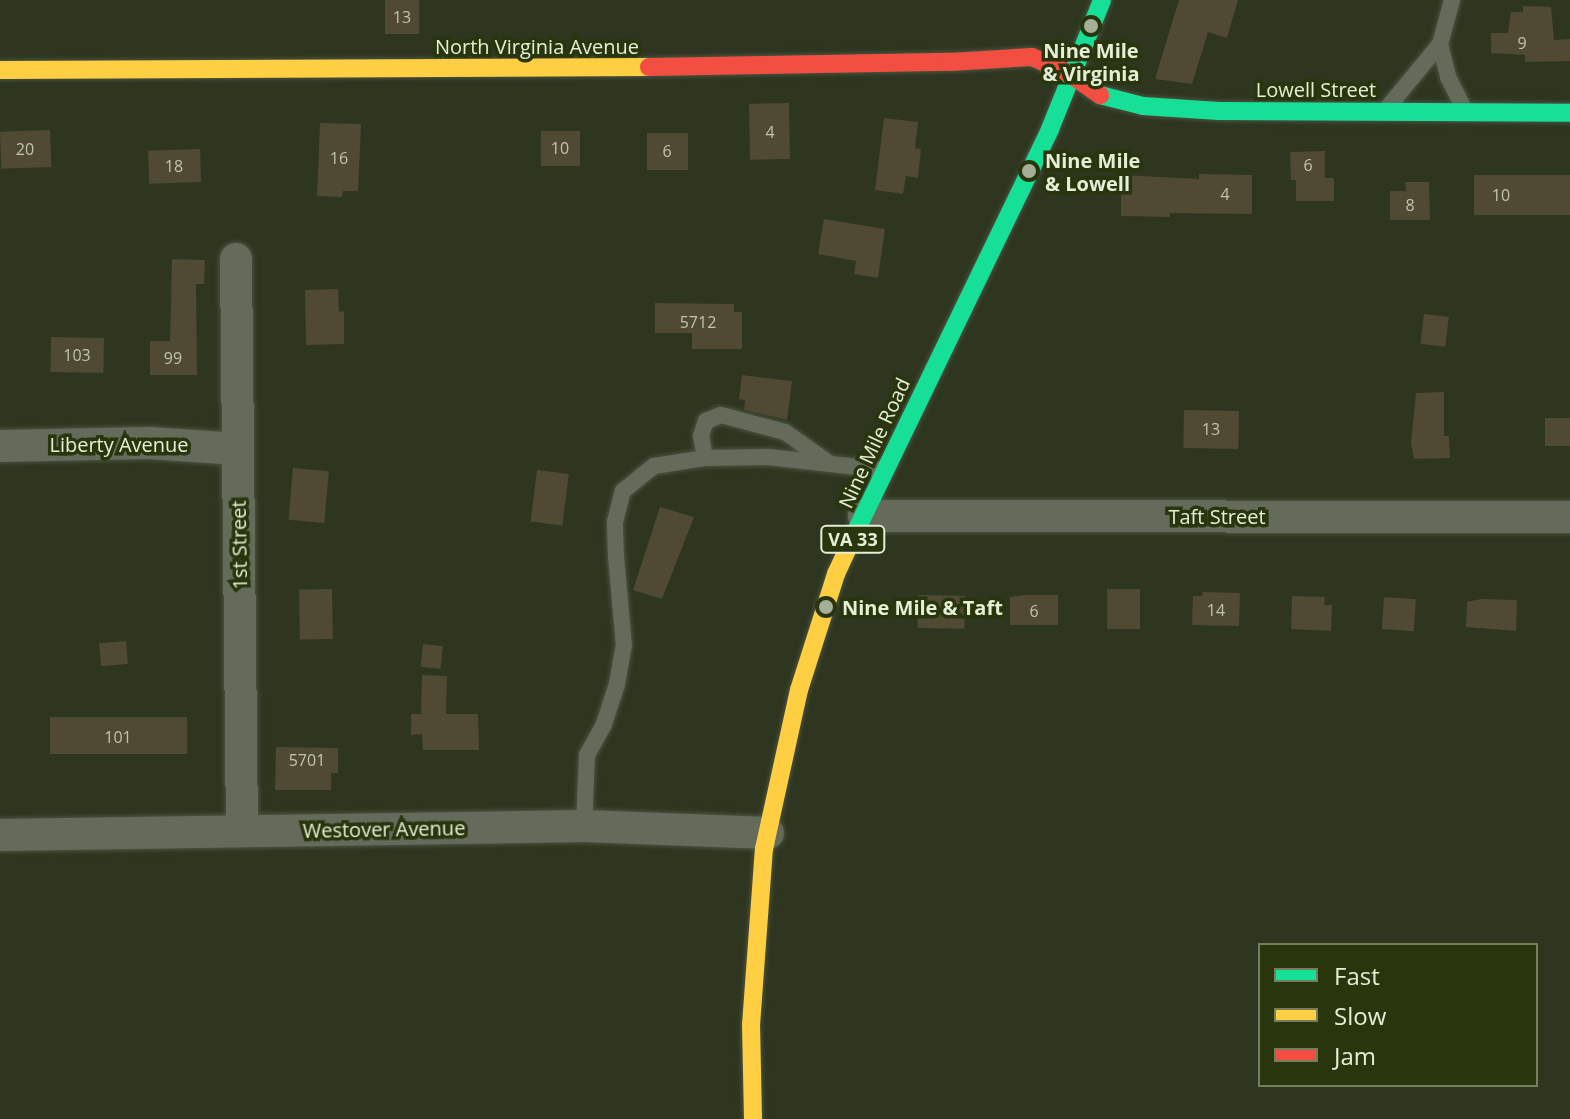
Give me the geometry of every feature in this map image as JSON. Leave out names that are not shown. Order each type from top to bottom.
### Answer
[{"type":"street","name":"Nine Mile Road","points":[[753,1119],[755,947],[768,833],[799,690],[836,574],[1050,129],[1102,0]]},
{"type":"street","name":"North Virginia Avenue","points":[[0,70],[684,67],[950,62],[1032,57],[1070,74]]},
{"type":"street","name":"Lowell Street","points":[[1070,74],[1106,99],[1143,106],[1219,111],[1570,113]]},
{"type":"street","name":"1st Street","points":[[236,259],[242,831]]},
{"type":"street","name":"Liberty Avenue","points":[[0,446],[149,443],[238,449]]},
{"type":"street","name":"Taft Street","points":[[864,516],[1570,517]]},
{"type":"street","name":"Westover Avenue","points":[[0,835],[584,826],[768,833]]},
{"type":"lane","points":[[1384,112],[1440,44],[1452,0]]},
{"type":"lane","points":[[1440,44],[1448,77],[1466,112]]},
{"type":"lane","points":[[705,458],[701,436],[706,421],[721,415],[785,432],[830,463]]},
{"type":"lane","points":[[584,826],[587,755],[604,724],[617,684],[624,646],[615,522],[623,491],[654,466],[705,458],[768,457],[885,470]]},
{"type":"building","points":[[385,0],[419,0],[419,34],[385,34]]},
{"type":"building","points":[[1179,0],[1238,0],[1227,38],[1208,32],[1192,84],[1155,79]]},
{"type":"building","points":[[1523,6],[1551,7],[1554,40],[1570,39],[1570,61],[1525,62],[1525,55],[1491,53],[1491,33],[1508,33],[1511,12],[1523,12]]},
{"type":"building","points":[[789,103],[790,159],[750,160],[749,104]]},
{"type":"building","points":[[884,118],[918,122],[915,148],[921,149],[918,178],[906,176],[903,194],[875,190]]},
{"type":"building","points":[[320,123],[361,124],[358,191],[343,191],[342,197],[317,196]]},
{"type":"building","points":[[50,130],[51,167],[1,169],[0,132]]},
{"type":"building","points":[[541,131],[580,131],[580,166],[541,166]]},
{"type":"building","points":[[647,133],[688,133],[688,170],[647,170]]},
{"type":"building","points":[[200,149],[201,182],[149,184],[148,151]]},
{"type":"building","points":[[1325,151],[1325,178],[1334,178],[1334,201],[1296,201],[1296,180],[1291,180],[1290,152]]},
{"type":"building","points":[[1199,174],[1252,175],[1252,214],[1121,216],[1121,175],[1199,179]]},
{"type":"building","points":[[1474,175],[1570,175],[1570,215],[1474,215]]},
{"type":"building","points":[[1405,182],[1429,182],[1430,220],[1390,220],[1390,191],[1406,191]]},
{"type":"building","points":[[824,219],[885,229],[878,278],[854,274],[856,261],[818,254]]},
{"type":"building","points":[[172,259],[205,260],[204,284],[196,284],[197,375],[150,375],[150,341],[170,341]]},
{"type":"building","points":[[338,289],[339,312],[344,311],[344,344],[306,345],[305,290]]},
{"type":"building","points":[[655,303],[734,304],[734,312],[742,312],[742,349],[692,349],[692,333],[655,333]]},
{"type":"building","points":[[1424,314],[1449,317],[1445,347],[1420,344]]},
{"type":"building","points":[[51,337],[104,338],[103,373],[50,372]]},
{"type":"building","points":[[742,375],[792,381],[787,420],[744,410],[745,400],[739,399]]},
{"type":"building","points":[[1444,392],[1444,436],[1449,436],[1450,458],[1414,459],[1411,443],[1416,393]]},
{"type":"building","points":[[1184,410],[1239,411],[1238,449],[1183,448]]},
{"type":"building","points":[[1545,418],[1570,418],[1570,446],[1545,446]]},
{"type":"building","points":[[293,468],[329,471],[324,523],[288,520]]},
{"type":"building","points":[[537,470],[569,474],[562,526],[531,522]]},
{"type":"building","points":[[660,507],[694,517],[662,599],[633,590]]},
{"type":"building","points":[[332,589],[333,639],[300,640],[299,590]]},
{"type":"building","points":[[1107,589],[1140,589],[1140,629],[1107,629]]},
{"type":"building","points":[[1203,592],[1240,593],[1239,626],[1192,625],[1193,596],[1202,596]]},
{"type":"building","points":[[918,595],[965,596],[964,629],[917,628]]},
{"type":"building","points":[[1058,595],[1058,625],[1010,625],[1010,597]]},
{"type":"building","points":[[1292,596],[1325,597],[1324,605],[1332,605],[1331,631],[1291,629]]},
{"type":"building","points":[[1384,597],[1416,599],[1414,631],[1382,629]]},
{"type":"building","points":[[1481,599],[1517,600],[1516,631],[1466,627],[1467,602]]},
{"type":"building","points":[[126,641],[128,664],[101,666],[99,643]]},
{"type":"building","points":[[423,644],[443,646],[440,669],[421,667]]},
{"type":"building","points":[[422,675],[447,676],[446,714],[478,714],[479,750],[423,750],[422,734],[411,735],[411,714],[421,714]]},
{"type":"building","points":[[50,717],[187,717],[187,754],[50,754]]},
{"type":"building","points":[[276,747],[338,748],[338,773],[331,773],[331,790],[275,790]]},
{"type":"traffic: fast","points":[[854,535],[1050,129],[1102,0]]},
{"type":"traffic: fast","points":[[1100,95],[1143,106],[1219,111],[1570,113]]},
{"type":"traffic: slow","points":[[0,70],[649,67]]},
{"type":"traffic: slow","points":[[753,1119],[751,1025],[764,849],[799,690],[836,574],[854,535]]},
{"type":"traffic: jam","points":[[649,67],[950,62],[1032,57],[1070,74],[1100,95]]},
{"type":"place","name":"Nine Mile & Virginia","points":[[1091,26]]},
{"type":"place","name":"Nine Mile & Lowell","points":[[1029,171]]},
{"type":"place","name":"Nine Mile & Taft","points":[[826,607]]}]
